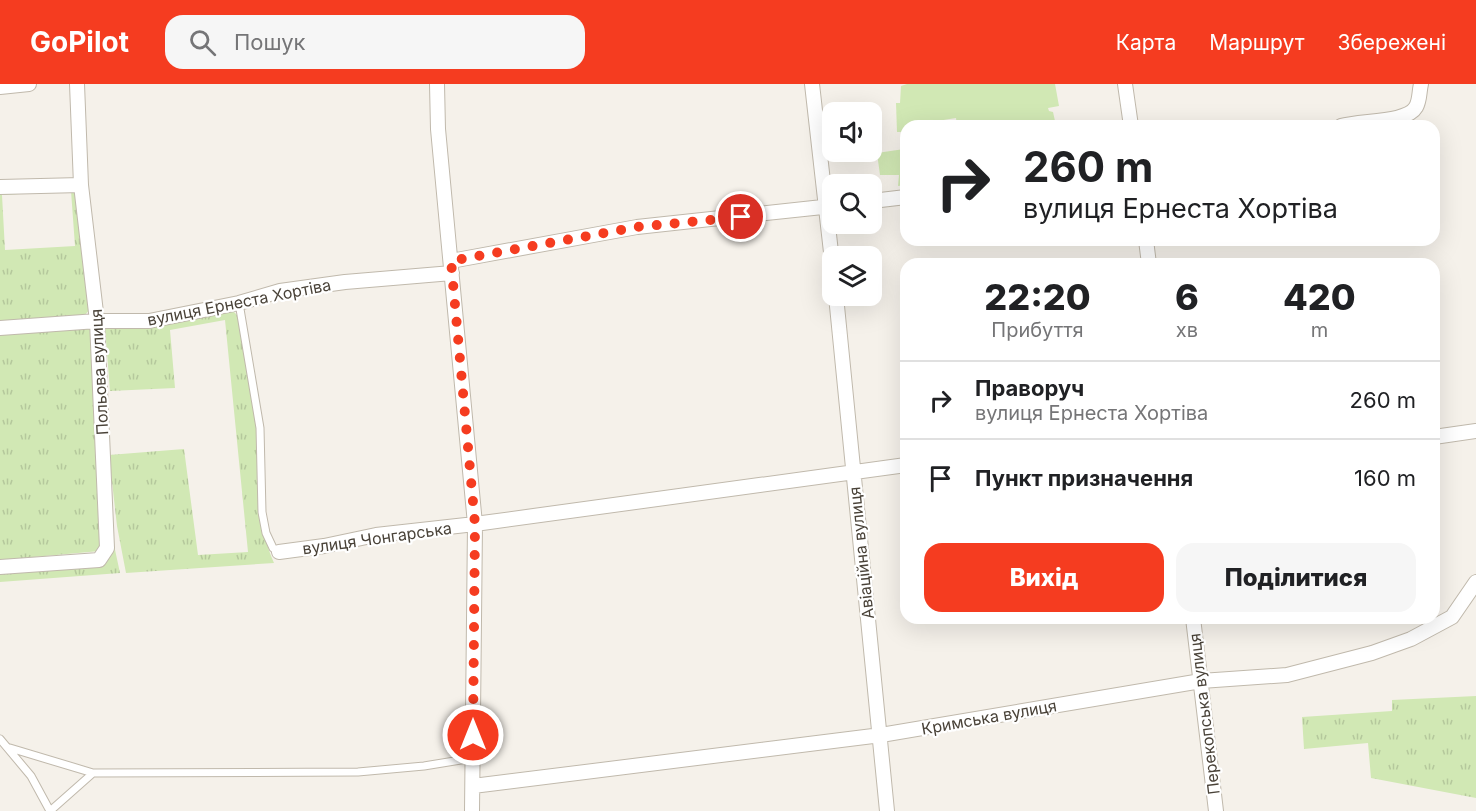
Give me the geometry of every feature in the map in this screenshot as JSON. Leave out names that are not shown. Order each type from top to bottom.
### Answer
[{"type":"street","points":[[0,87],[29,84]]},
{"type":"street","name":"Польова вулиця","points":[[0,567],[99,560],[107,548],[98,321],[81,185],[77,84]]},
{"type":"street","points":[[437,84],[438,129],[475,524],[472,811]]},
{"type":"street","points":[[812,84],[825,174]]},
{"type":"street","points":[[1125,84],[1130,120]]},
{"type":"street","points":[[1374,120],[1402,118],[1416,108],[1421,84]]},
{"type":"street","points":[[0,188],[81,185]]},
{"type":"street","points":[[882,200],[900,198]]},
{"type":"street","name":"вулиця Ернеста Хортіва","points":[[0,328],[98,321],[149,321],[239,303],[280,291],[452,267],[637,227],[822,207]]},
{"type":"street","name":"Авіаційна вулиця","points":[[837,306],[887,811]]},
{"type":"street","points":[[1440,436],[1476,431]]},
{"type":"street","name":"вулиця Чонгарська","points":[[279,552],[324,546],[376,535],[475,524],[900,466]]},
{"type":"street","name":"Кримська вулиця","points":[[1440,623],[1452,617],[1476,582]]},
{"type":"street","name":"Перекопська вулиця","points":[[1194,624],[1216,811]]},
{"type":"street","name":"Кримська вулиця","points":[[473,786],[880,735],[1201,681],[1287,675],[1382,649],[1411,639],[1439,624]]},
{"type":"lane","name":"вулиця Чонгарська","points":[[239,303],[260,428],[262,512],[266,534],[273,548],[279,552]]},
{"type":"lane","points":[[0,739],[10,748],[31,776],[50,811],[93,773]]},
{"type":"lane","points":[[10,748],[93,773],[358,772],[424,766],[473,758]]},
{"type":"green space","points":[[907,84],[1055,84],[1059,106],[1048,108],[1053,112],[1055,120],[956,120],[956,118],[900,120],[900,132],[897,132],[896,103],[900,103],[901,86]]},
{"type":"green space","points":[[900,150],[900,186],[898,186],[899,175],[880,174],[878,162],[882,162],[882,152]]},
{"type":"green space","points":[[64,178],[78,180],[93,306],[83,317],[0,325],[0,183]],"holes":[[[71,191],[75,246],[5,250],[2,195]]]},
{"type":"green space","points":[[231,309],[239,317],[253,391],[258,421],[262,516],[264,532],[274,563],[126,573],[117,526],[109,455],[184,449],[198,555],[248,552],[225,320],[170,330],[175,388],[110,391],[105,328],[107,324]]},
{"type":"green space","points":[[95,324],[111,527],[100,551],[0,560],[0,330]]},
{"type":"green space","points":[[114,545],[120,573],[0,582],[0,565],[90,559]]},
{"type":"green space","points":[[1476,696],[1476,798],[1371,778],[1368,743],[1304,749],[1302,717],[1392,711],[1392,700]]},
{"type":"route","points":[[473,735],[475,524],[451,261],[637,227],[741,217]]}]
